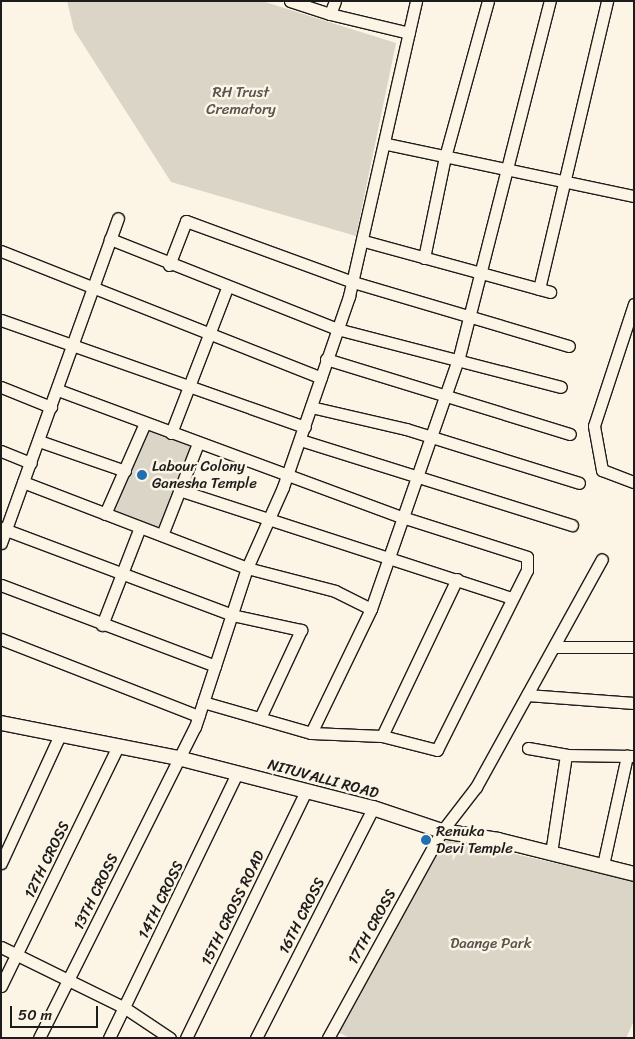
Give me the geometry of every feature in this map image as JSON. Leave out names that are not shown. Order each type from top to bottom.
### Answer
[{"type":"street","points":[[290,1],[330,14],[409,33]]},
{"type":"street","points":[[330,14],[335,1]]},
{"type":"street","name":"13TH CROSS","points":[[39,1038],[70,980],[198,716],[247,568],[287,474],[312,407],[326,359],[353,282],[364,241],[387,144],[416,1]]},
{"type":"street","points":[[424,258],[445,157],[488,1]]},
{"type":"street","points":[[311,733],[370,609],[389,559],[402,517],[433,438],[470,316],[504,169],[550,1]]},
{"type":"street","points":[[364,241],[480,275],[544,291],[563,181],[607,1]]},
{"type":"street","points":[[387,144],[634,196]]},
{"type":"street","points":[[1,543],[4,529],[58,390],[118,218]]},
{"type":"street","points":[[169,265],[186,221],[353,282],[568,346]]},
{"type":"street","points":[[110,240],[227,288],[337,329],[459,357],[561,388]]},
{"type":"street","points":[[1,251],[321,378]]},
{"type":"street","points":[[171,433],[227,288]]},
{"type":"street","points":[[634,304],[594,426],[602,470],[634,482]]},
{"type":"street","points":[[1,320],[73,347],[190,385],[304,427]]},
{"type":"street","points":[[326,359],[570,434]]},
{"type":"street","points":[[1,387],[51,407]]},
{"type":"street","points":[[58,390],[198,444],[287,474],[402,517],[527,557],[527,570],[509,597],[437,750],[382,736],[311,733],[203,702]]},
{"type":"street","points":[[312,407],[433,438],[579,483]]},
{"type":"street","points":[[105,514],[145,424]]},
{"type":"street","points":[[300,440],[572,524]]},
{"type":"street","points":[[39,441],[124,471]]},
{"type":"street","points":[[162,535],[198,444]]},
{"type":"street","points":[[1,451],[31,463]]},
{"type":"street","points":[[23,482],[247,568],[335,591],[370,609]]},
{"type":"street","points":[[179,490],[267,522],[457,579],[509,597]]},
{"type":"street","points":[[102,624],[140,527]]},
{"type":"street","points":[[4,529],[232,615],[301,630],[260,718]]},
{"type":"street","name":"17TH CROSS","points":[[328,1038],[442,832],[476,787],[602,560]]},
{"type":"street","points":[[382,736],[457,579]]},
{"type":"street","points":[[1,585],[215,666]]},
{"type":"street","points":[[1,639],[198,716]]},
{"type":"street","points":[[554,648],[634,647]]},
{"type":"street","points":[[527,695],[634,703]]},
{"type":"street","name":"NITUVALLI ROAD","points":[[1,723],[178,758],[373,808],[442,832],[551,853],[634,874]]},
{"type":"street","points":[[1,863],[60,735]]},
{"type":"street","name":"12TH CROSS","points":[[1,986],[18,955],[118,746]]},
{"type":"street","points":[[528,748],[566,755],[630,756],[603,865]]},
{"type":"street","points":[[551,853],[566,755]]},
{"type":"street","name":"14TH CROSS","points":[[109,1038],[237,773]]},
{"type":"street","name":"15TH CROSS ROAD","points":[[186,1038],[306,791]]},
{"type":"street","name":"16TH CROSS","points":[[256,1038],[373,808]]},
{"type":"street","points":[[1,948],[125,1008],[170,1038]]},
{"type":"green space","name":"RH Trust Crematory","points":[[67,1],[262,1],[396,43],[356,236],[171,182],[74,30]]},
{"type":"green space","points":[[145,423],[198,443],[163,536],[110,515]]},
{"type":"green space","name":"Daange Park","points":[[444,838],[634,881],[634,1021],[626,1038],[350,1038],[333,1030]]},
{"type":"place","name":"Labour Colony Ganesha Temple","points":[[142,475]]},
{"type":"place","name":"Renuka Devi Temple","points":[[426,840]]}]
